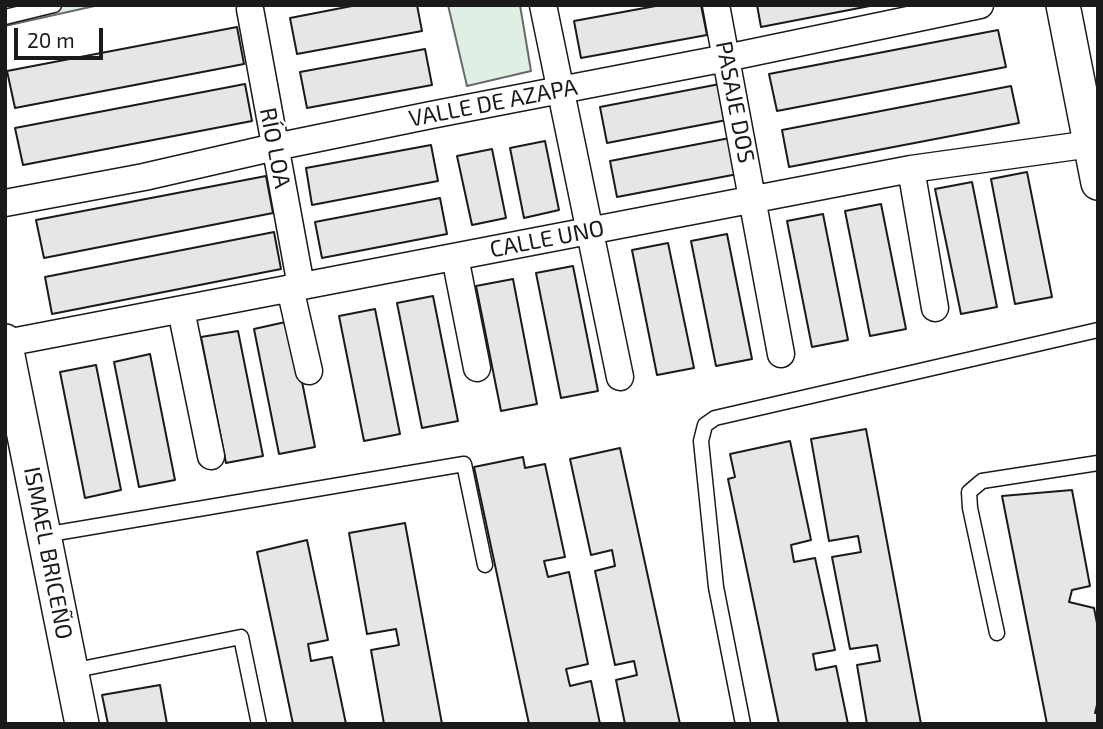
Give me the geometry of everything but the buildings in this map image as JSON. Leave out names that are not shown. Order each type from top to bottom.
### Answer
[{"type":"street","points":[[543,5],[620,377]]},
{"type":"street","name":"PASAJE DOS","points":[[716,5],[781,354]]},
{"type":"street","name":"VALLE DE AZAPA","points":[[5,203],[144,177],[275,147],[980,5]]},
{"type":"street","points":[[1063,5],[1098,183]]},
{"type":"street","name":"RÍO LOA","points":[[250,9],[275,147],[309,372]]},
{"type":"street","name":"CALLE UNO","points":[[6,342],[911,169],[1091,144]]},
{"type":"street","points":[[911,169],[935,308]]},
{"type":"street","points":[[455,257],[477,368]]},
{"type":"street","points":[[181,310],[211,456]]},
{"type":"street","name":"ISMAEL BRICEÑO","points":[[6,342],[82,724]]},
{"type":"lane","points":[[5,17],[54,5]]},
{"type":"lane","points":[[743,724],[716,587],[701,441],[705,425],[715,418],[1098,330]]},
{"type":"lane","points":[[997,633],[970,508],[969,492],[982,481],[1098,463]]},
{"type":"lane","points":[[44,535],[464,464],[485,565]]},
{"type":"lane","points":[[71,671],[241,637],[259,724]]},
{"type":"green space","points":[[5,5],[99,5],[5,26]]},
{"type":"green space","points":[[448,5],[520,5],[531,71],[467,86]]}]
